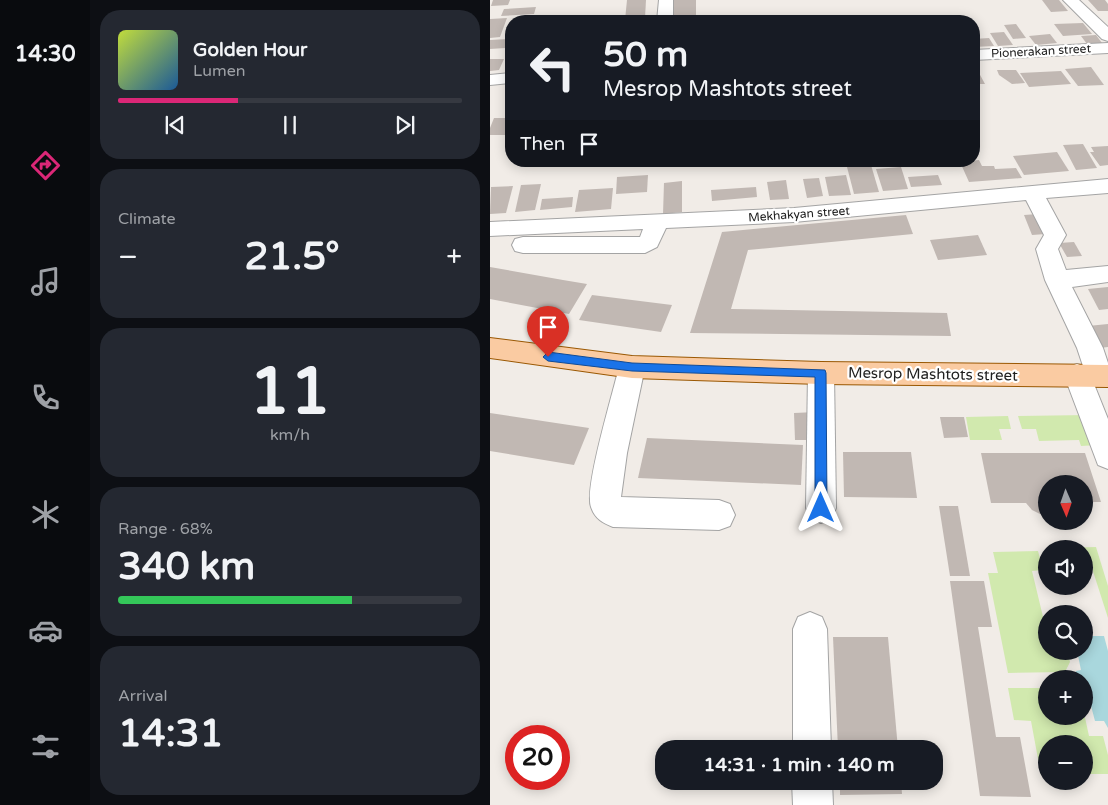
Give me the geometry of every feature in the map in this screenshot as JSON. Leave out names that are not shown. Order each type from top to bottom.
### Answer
[{"type":"main road","name":"Mesrop Mashtots street","points":[[490,348],[632,367],[821,373],[1099,378]]},
{"type":"street","points":[[665,15],[666,0]]},
{"type":"street","points":[[1070,0],[1108,36]]},
{"type":"street","name":"Pionerakan street","points":[[980,55],[1108,48]]},
{"type":"street","points":[[490,80],[505,79]]},
{"type":"street","name":"Mekhakyan street","points":[[492,229],[508,243],[517,245],[645,244],[649,242],[658,222],[794,216],[1108,186]]},
{"type":"street","points":[[1033,193],[1054,236],[1047,249],[1057,280],[1090,348],[1099,378],[1108,456]]},
{"type":"street","points":[[1057,280],[1108,274]]},
{"type":"street","points":[[632,367],[627,397],[606,484],[605,505],[613,512],[719,515]]},
{"type":"street","points":[[821,373],[821,508]]},
{"type":"street","points":[[810,629],[812,740]]},
{"type":"street","points":[[812,790],[813,805]]},
{"type":"green space","points":[[1088,415],[1098,445],[1081,446],[1079,440],[1039,441],[1036,429],[1022,429],[1018,416]]},
{"type":"green space","points":[[1008,416],[1011,429],[999,429],[1002,440],[970,440],[966,417]]},
{"type":"green space","points":[[1093,547],[1096,547],[1108,586],[1108,618],[1093,571]]},
{"type":"green space","points":[[1038,551],[1038,570],[1032,571],[1040,605],[1038,605],[1038,660],[1069,660],[1066,670],[1008,673],[988,573],[998,573],[993,552]]},
{"type":"green space","points":[[1008,688],[1038,688],[1038,725],[1087,725],[1089,735],[1038,735],[1038,759],[1031,721],[1014,720]]},
{"type":"green space","points":[[1093,736],[1103,736],[1108,755],[1108,774],[1093,774]]},
{"type":"water","points":[[1093,636],[1104,636],[1108,651],[1108,728],[1104,721],[1095,721],[1093,713],[1093,670],[1081,670],[1079,660],[1093,660]]},
{"type":"building","points":[[493,0],[510,0],[508,5],[491,6]]},
{"type":"building","points":[[627,0],[646,0],[645,15],[626,15]]},
{"type":"building","points":[[674,0],[696,0],[696,15],[674,15]]},
{"type":"building","points":[[1042,0],[1059,0],[1068,11],[1051,12]]},
{"type":"building","points":[[1088,0],[1105,0],[1108,4],[1108,11],[1098,11]]},
{"type":"building","points":[[536,7],[534,14],[501,16],[504,9]]},
{"type":"building","points":[[505,18],[500,37],[490,38],[490,19]]},
{"type":"building","points":[[1083,23],[1092,34],[1063,36],[1054,24]]},
{"type":"building","points":[[1016,24],[1026,38],[1013,39],[1004,25]]},
{"type":"building","points":[[1004,32],[1013,45],[998,46],[990,33]]},
{"type":"building","points":[[1050,34],[1057,43],[1036,45],[1029,36]]},
{"type":"building","points":[[1096,35],[1102,43],[1087,44],[1081,36]]},
{"type":"building","points":[[989,38],[994,46],[980,47],[980,39]]},
{"type":"building","points":[[505,39],[505,48],[490,49],[490,40]]},
{"type":"building","points":[[490,59],[504,59],[499,70],[490,71]]},
{"type":"building","points":[[1091,67],[1104,85],[1078,86],[1065,69]]},
{"type":"building","points":[[997,70],[1016,70],[1025,83],[1012,84],[999,75]]},
{"type":"building","points":[[1061,71],[1071,84],[1029,87],[1020,73]]},
{"type":"building","points":[[980,75],[985,84],[980,84]]},
{"type":"building","points":[[494,118],[505,118],[505,135],[490,135],[490,128]]},
{"type":"building","points":[[1083,144],[1097,168],[1076,170],[1063,145]]},
{"type":"building","points":[[1108,146],[1108,165],[1100,166],[1090,152],[1094,152],[1091,147]]},
{"type":"building","points":[[1057,152],[1069,171],[1024,175],[1013,156]]},
{"type":"building","points":[[980,162],[982,166],[994,166],[995,169],[1016,168],[1022,178],[969,182],[962,167],[980,167]]},
{"type":"building","points":[[847,167],[872,167],[879,192],[854,194]]},
{"type":"building","points":[[901,167],[908,189],[883,191],[876,169]]},
{"type":"building","points":[[648,175],[647,192],[616,194],[617,177]]},
{"type":"building","points":[[846,175],[851,195],[829,196],[825,177]]},
{"type":"building","points":[[938,175],[942,185],[911,187],[908,177]]},
{"type":"building","points":[[819,178],[823,196],[807,198],[803,179]]},
{"type":"building","points":[[786,180],[789,199],[770,200],[767,182]]},
{"type":"building","points":[[682,181],[682,212],[663,214],[664,183]]},
{"type":"building","points":[[541,184],[535,210],[515,212],[521,185]]},
{"type":"building","points":[[513,186],[506,213],[490,214],[491,187]]},
{"type":"building","points":[[756,187],[757,197],[712,201],[711,190]]},
{"type":"building","points":[[613,188],[611,209],[575,212],[579,190]]},
{"type":"building","points":[[573,197],[572,207],[540,210],[542,199]]},
{"type":"building","points":[[1038,214],[1046,234],[1032,235],[1024,215]]},
{"type":"building","points":[[906,215],[913,234],[748,250],[731,309],[947,313],[951,336],[690,333],[722,232]]},
{"type":"building","points":[[978,235],[987,255],[938,260],[930,240]]},
{"type":"building","points":[[1074,242],[1082,256],[1067,257],[1059,243]]},
{"type":"building","points":[[490,267],[587,284],[569,314],[490,299]]},
{"type":"building","points":[[1108,287],[1108,309],[1099,310],[1088,289]]},
{"type":"building","points":[[592,295],[672,305],[661,332],[579,320]]},
{"type":"building","points":[[1108,324],[1108,347],[1100,348],[1088,326]]},
{"type":"building","points":[[816,412],[818,440],[795,440],[794,413]]},
{"type":"building","points":[[490,413],[589,428],[574,465],[490,451]]},
{"type":"building","points":[[940,417],[964,417],[968,437],[944,438]]},
{"type":"building","points":[[647,438],[803,445],[801,485],[638,478]]},
{"type":"building","points":[[843,452],[911,452],[917,498],[844,497]]},
{"type":"building","points":[[981,453],[1085,453],[1092,475],[1038,475],[1038,513],[1032,510],[1026,503],[991,503]]},
{"type":"building","points":[[1093,478],[1101,502],[1093,502]]},
{"type":"building","points":[[939,506],[958,506],[970,576],[950,576]]},
{"type":"building","points":[[950,581],[984,581],[992,627],[978,627],[996,737],[1020,737],[1031,797],[980,796]]},
{"type":"building","points":[[833,637],[888,637],[897,740],[838,740]]},
{"type":"building","points":[[840,790],[902,790],[902,794],[840,795]]},
{"type":"route","points":[[548,357],[632,367],[821,373],[821,508]]}]
